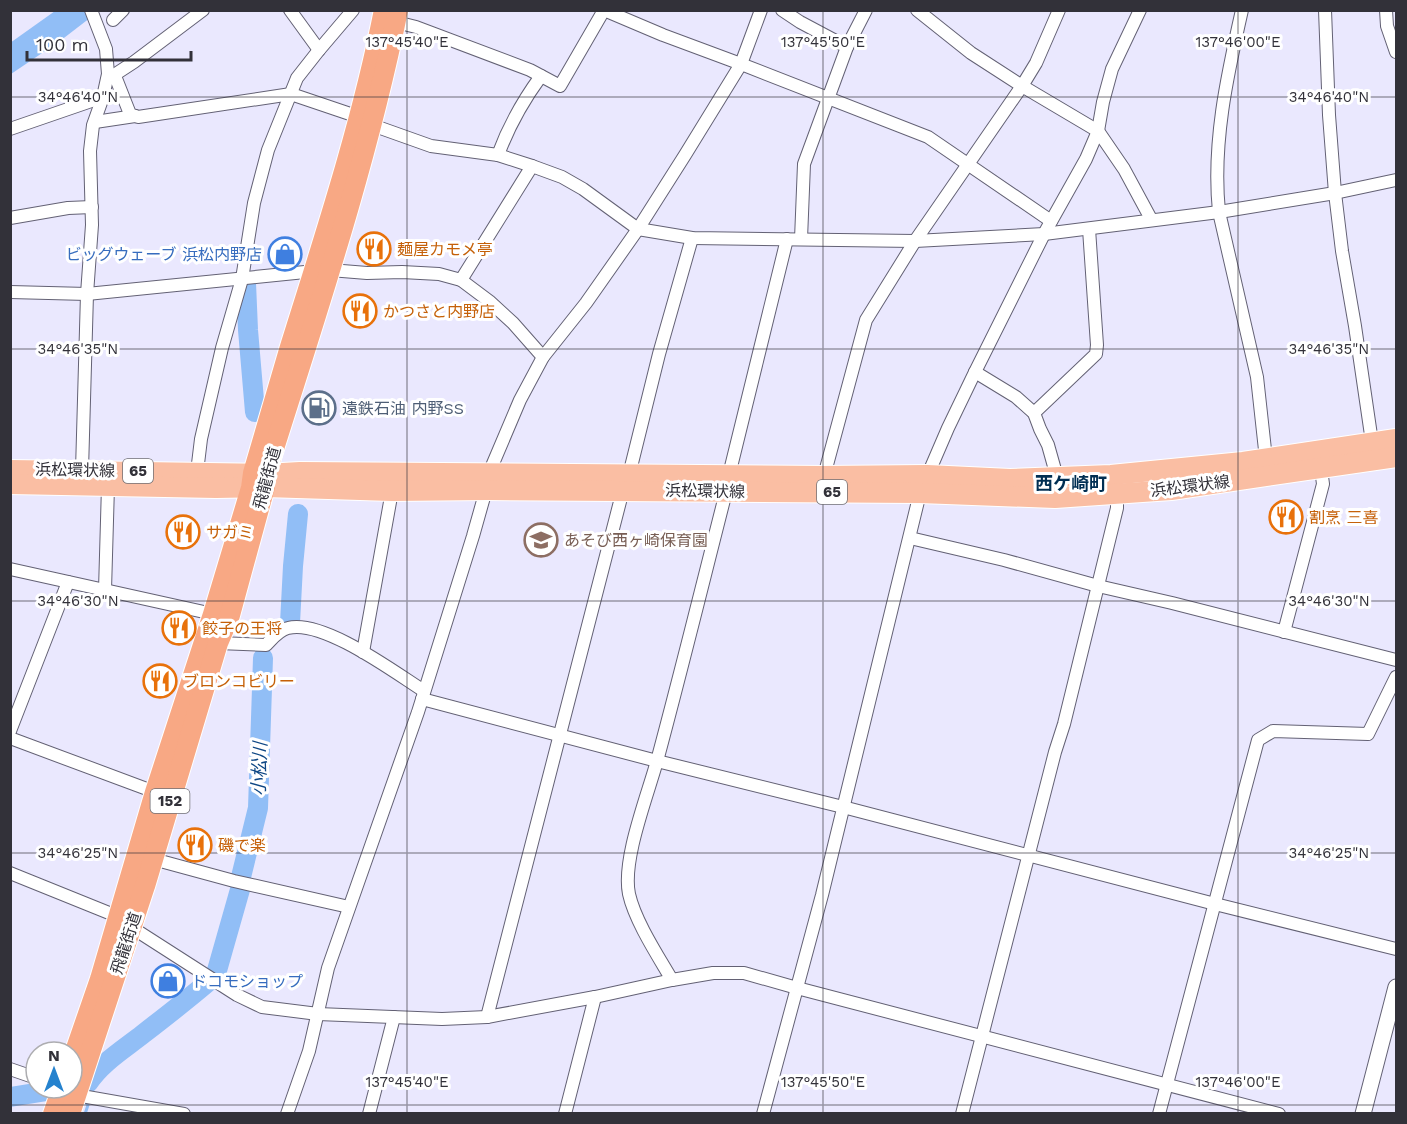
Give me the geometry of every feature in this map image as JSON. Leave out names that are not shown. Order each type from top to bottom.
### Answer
[{"type":"highway","name":"飛龍街道","points":[[79,1040],[100,980],[153,859],[230,615],[290,350],[322,270],[365,121],[377,45],[392,14]]},
{"type":"highway","name":"飛龍街道","points":[[84,1060],[113,986],[125,922],[155,792],[259,480]]},
{"type":"highway","name":"飛龍街道","points":[[53,1113],[68,1100]]},
{"type":"main road","name":"浜松環状線","points":[[10,484],[108,486],[259,480],[300,472],[487,482],[924,484],[1111,475],[1266,459],[1396,439]]},
{"type":"main road","name":"浜松環状線","points":[[727,484],[824,476],[1055,498],[1171,490],[1396,457]]},
{"type":"main road","name":"浜松環状線","points":[[10,470],[197,472],[259,480],[392,491],[487,482]]},
{"type":"street","points":[[91,10],[106,50],[111,78],[130,114],[135,116]]},
{"type":"street","points":[[113,20],[123,10]]},
{"type":"street","points":[[82,470],[92,207],[90,151],[94,122],[111,78],[203,10]]},
{"type":"street","points":[[290,10],[319,50]]},
{"type":"street","points":[[197,472],[201,439],[222,348],[242,279],[254,203],[268,150],[297,78],[353,10]]},
{"type":"street","points":[[287,1113],[309,1051],[328,968],[423,695],[470,547],[487,482],[520,400],[543,357],[586,303],[638,229],[741,64],[761,10]]},
{"type":"street","points":[[782,10],[847,47]]},
{"type":"street","points":[[801,239],[804,164],[847,47],[866,10]]},
{"type":"street","points":[[917,10],[971,53],[1098,130],[1124,169],[1151,219]]},
{"type":"street","points":[[824,476],[866,320],[915,241],[1022,86],[1036,63],[1059,10]]},
{"type":"street","points":[[763,1113],[797,988],[924,484],[975,372],[1044,234],[1086,159],[1098,130],[1112,69],[1140,10]]},
{"type":"street","points":[[1242,10],[1219,134],[1216,186],[1219,212],[1257,377],[1266,459]]},
{"type":"street","points":[[1325,10],[1335,193],[1372,442]]},
{"type":"street","points":[[1386,10],[1387,26],[1396,52]]},
{"type":"street","points":[[392,14],[416,27],[531,70],[560,86],[604,11],[928,137],[1051,221]]},
{"type":"street","points":[[498,155],[516,112],[541,76]]},
{"type":"street","points":[[94,122],[135,116],[144,117],[291,93],[431,146],[498,155],[532,166],[562,177],[638,229],[692,238],[915,241],[1044,234],[1219,212],[1335,193],[1396,180]]},
{"type":"street","points":[[10,129],[103,97]]},
{"type":"street","points":[[461,280],[532,166]]},
{"type":"street","points":[[10,218],[68,208],[92,207]]},
{"type":"street","points":[[1034,413],[1096,354],[1089,228]]},
{"type":"street","points":[[487,1017],[658,354],[692,238]]},
{"type":"street","points":[[672,980],[638,919],[629,894],[628,867],[657,761],[787,239]]},
{"type":"street","points":[[10,292],[87,294],[322,270],[439,274],[461,280],[489,301],[513,323],[543,357]]},
{"type":"street","points":[[975,372],[1016,398],[1034,413],[1048,445],[1057,477]]},
{"type":"street","points":[[1284,632],[1323,484],[1321,469]]},
{"type":"street","points":[[105,590],[108,486]]},
{"type":"street","points":[[363,652],[392,491]]},
{"type":"street","points":[[962,1113],[1064,724],[1117,508],[1117,494]]},
{"type":"street","points":[[910,538],[1396,660]]},
{"type":"street","points":[[10,569],[213,614]]},
{"type":"street","points":[[10,731],[68,582]]},
{"type":"street","points":[[219,644],[266,645],[287,628],[297,627],[323,632],[363,652],[423,695],[657,761],[1396,949]]},
{"type":"street","points":[[1160,1113],[1258,740],[1273,731],[1368,734],[1396,677]]},
{"type":"street","points":[[10,738],[155,792]]},
{"type":"street","points":[[153,859],[234,881],[349,907]]},
{"type":"street","points":[[10,873],[125,922],[237,995],[262,1006],[318,1014],[442,1019],[487,1017],[596,998],[672,980],[713,973],[744,973],[1279,1113]]},
{"type":"street","points":[[1363,1113],[1396,987]]},
{"type":"street","points":[[565,1113],[596,998]]},
{"type":"street","points":[[369,1113],[394,1017]]},
{"type":"street","points":[[77,1100],[182,1113]]},
{"type":"water","points":[[55,11],[99,11],[11,74],[10,43]]},
{"type":"waterway","name":"小松川","points":[[246,283],[255,412]]},
{"type":"waterway","name":"小松川","points":[[290,623],[298,514]]},
{"type":"waterway","name":"小松川","points":[[241,877],[258,808],[263,658]]},
{"type":"waterway","name":"小松川","points":[[216,974],[241,886]]},
{"type":"waterway","name":"小松川","points":[[88,1083],[113,1057],[208,982]]},
{"type":"waterway","name":"小松川","points":[[10,1097],[24,1095]]},
{"type":"waterway","points":[[83,1100],[88,1105],[85,1114]]},
{"type":"place","name":"麺屋カモメ亭","points":[[374,249]]},
{"type":"place","name":"ビッグウェーブ 浜松内野店","points":[[285,254]]},
{"type":"place","name":"かつさと内野店","points":[[360,311]]},
{"type":"place","name":"遠鉄石油 内野SS","points":[[319,408]]},
{"type":"place","name":"割烹 三喜","points":[[1286,517]]},
{"type":"place","name":"サガミ","points":[[183,532]]},
{"type":"place","name":"あそび西ヶ崎保育園","points":[[541,540]]},
{"type":"place","name":"餃子の王将","points":[[179,628]]},
{"type":"place","name":"ブロンコビリー","points":[[160,681]]},
{"type":"place","name":"磯で楽","points":[[195,845]]},
{"type":"place","name":"ドコモショップ","points":[[168,981]]},
{"type":"district","name":"西ケ崎町","points":[[1071,483]]}]
